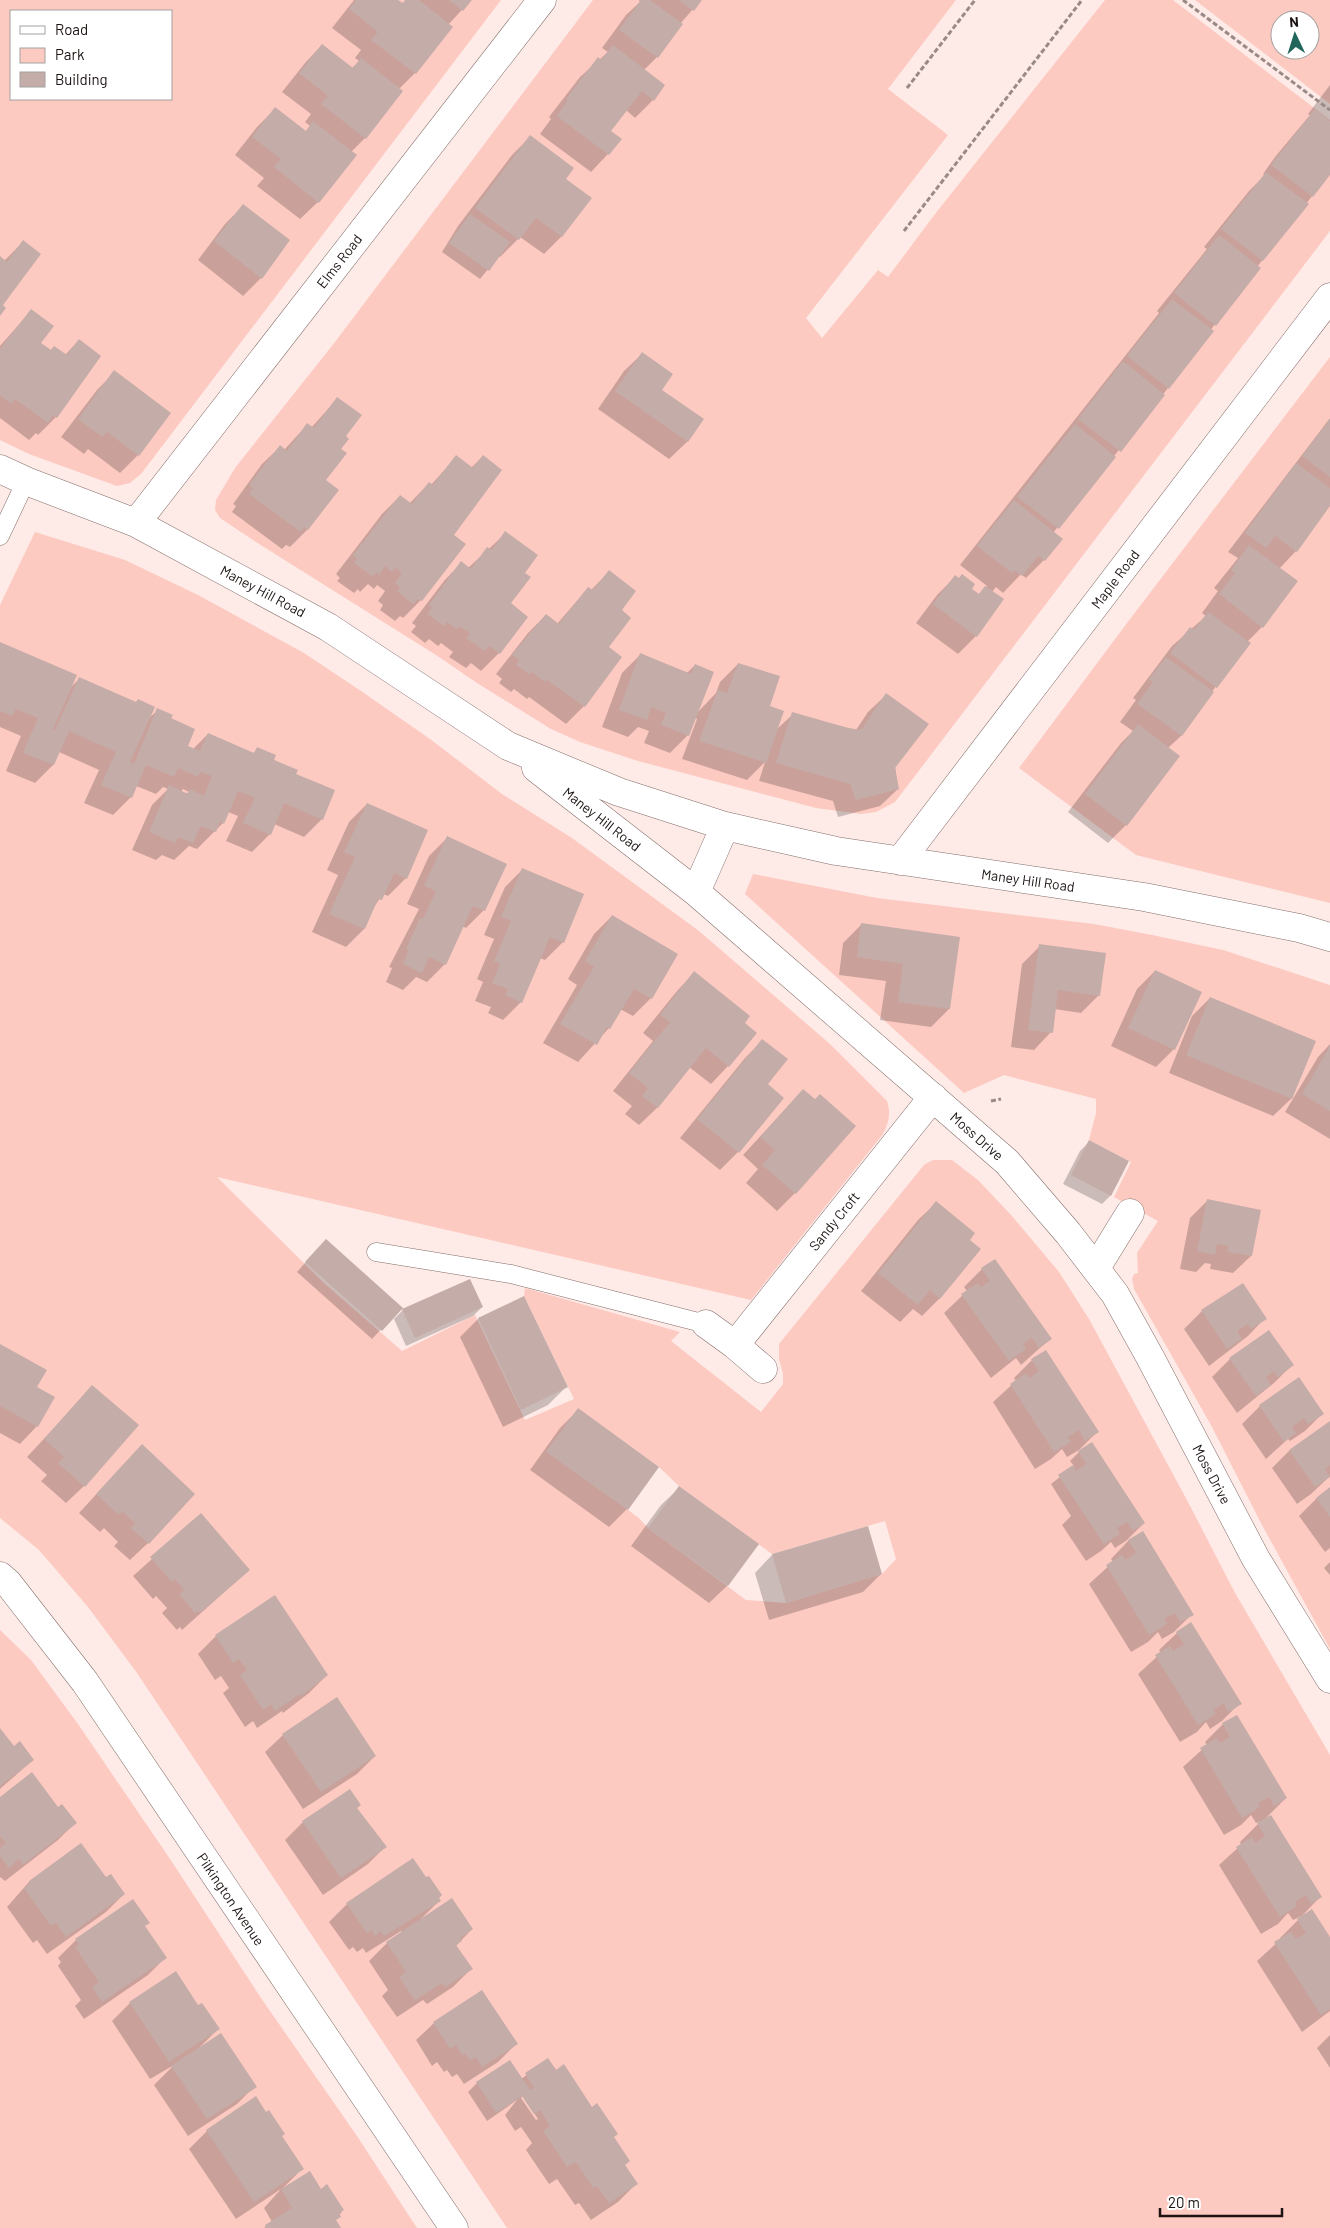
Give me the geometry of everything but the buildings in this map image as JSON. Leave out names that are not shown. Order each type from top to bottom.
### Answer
[{"type":"street","name":"Elms Road","points":[[136,523],[542,0]]},
{"type":"street","name":"Maple Road","points":[[900,861],[1330,298]]},
{"type":"street","name":"Maney Hill Road","points":[[0,469],[26,481],[136,523],[328,627],[508,746],[696,892],[933,1097]]},
{"type":"street","name":"Maney Hill Road","points":[[508,746],[619,792],[725,826],[836,851],[1144,897],[1299,928],[1330,937]]},
{"type":"street","points":[[696,892],[725,826]]},
{"type":"street","name":"Moss Drive","points":[[933,1097],[1007,1162],[1068,1233],[1114,1294],[1150,1358],[1256,1559],[1330,1679]]},
{"type":"street","name":"Sandy Croft","points":[[735,1345],[933,1097]]},
{"type":"street","points":[[1096,1268],[1130,1213]]},
{"type":"street","points":[[706,1324],[735,1345],[762,1369]]},
{"type":"street","name":"Pilkington Avenue","points":[[0,1576],[8,1583],[85,1682],[454,2228]]},
{"type":"lane","points":[[0,536],[26,481]]},
{"type":"lane","points":[[376,1252],[511,1274],[706,1324]]},
{"type":"path","points":[[907,88],[975,0]]},
{"type":"path","points":[[904,231],[1082,0]]},
{"type":"path","points":[[1182,0],[1330,110]]},
{"type":"green space","points":[[0,0],[501,0],[141,474],[130,483],[117,486],[29,454],[0,440]]},
{"type":"green space","points":[[593,0],[956,0],[888,89],[948,135],[806,318],[822,338],[878,270],[888,277],[935,214],[1105,0],[1173,0],[1330,120],[1330,231],[895,802],[876,812],[861,814],[816,808],[638,761],[580,742],[551,729],[253,540],[220,518],[215,510],[216,500],[235,468],[335,342]]},
{"type":"green space","points":[[1195,0],[1330,0],[1330,104],[1273,60],[1320,60],[1320,10],[1270,10],[1270,58]]},
{"type":"green space","points":[[1330,357],[1330,903],[1136,855],[1019,768]]},
{"type":"green space","points":[[35,532],[125,560],[198,595],[304,653],[430,739],[502,794],[572,838],[699,931],[830,1044],[887,1101],[889,1118],[883,1134],[751,1300],[217,1177],[324,1283],[402,1351],[475,1315],[525,1420],[574,1399],[524,1296],[525,1288],[680,1332],[671,1341],[761,1412],[783,1384],[779,1344],[924,1165],[933,1160],[952,1160],[978,1180],[1012,1216],[1059,1272],[1089,1319],[1235,1593],[1330,1755],[1330,2228],[507,2228],[137,1673],[88,1607],[39,1550],[0,1518],[0,605]],"holes":[[[578,1409],[659,1467],[679,1486],[772,1554],[885,1521],[896,1559],[882,1574],[786,1603],[746,1600],[648,1528],[639,1518],[547,1451]]]},
{"type":"green space","points":[[753,874],[877,898],[1094,924],[1152,935],[1223,950],[1330,985],[1330,1649],[1262,1525],[1212,1427],[1134,1289],[1132,1279],[1134,1274],[1138,1273],[1137,1253],[1158,1221],[1114,1197],[1131,1162],[1089,1140],[1096,1113],[1096,1099],[1004,1075],[964,1093],[745,894]]},
{"type":"green space","points":[[0,1630],[31,1660],[78,1724],[170,1859],[263,2001],[357,2136],[417,2228],[0,2228]]}]
